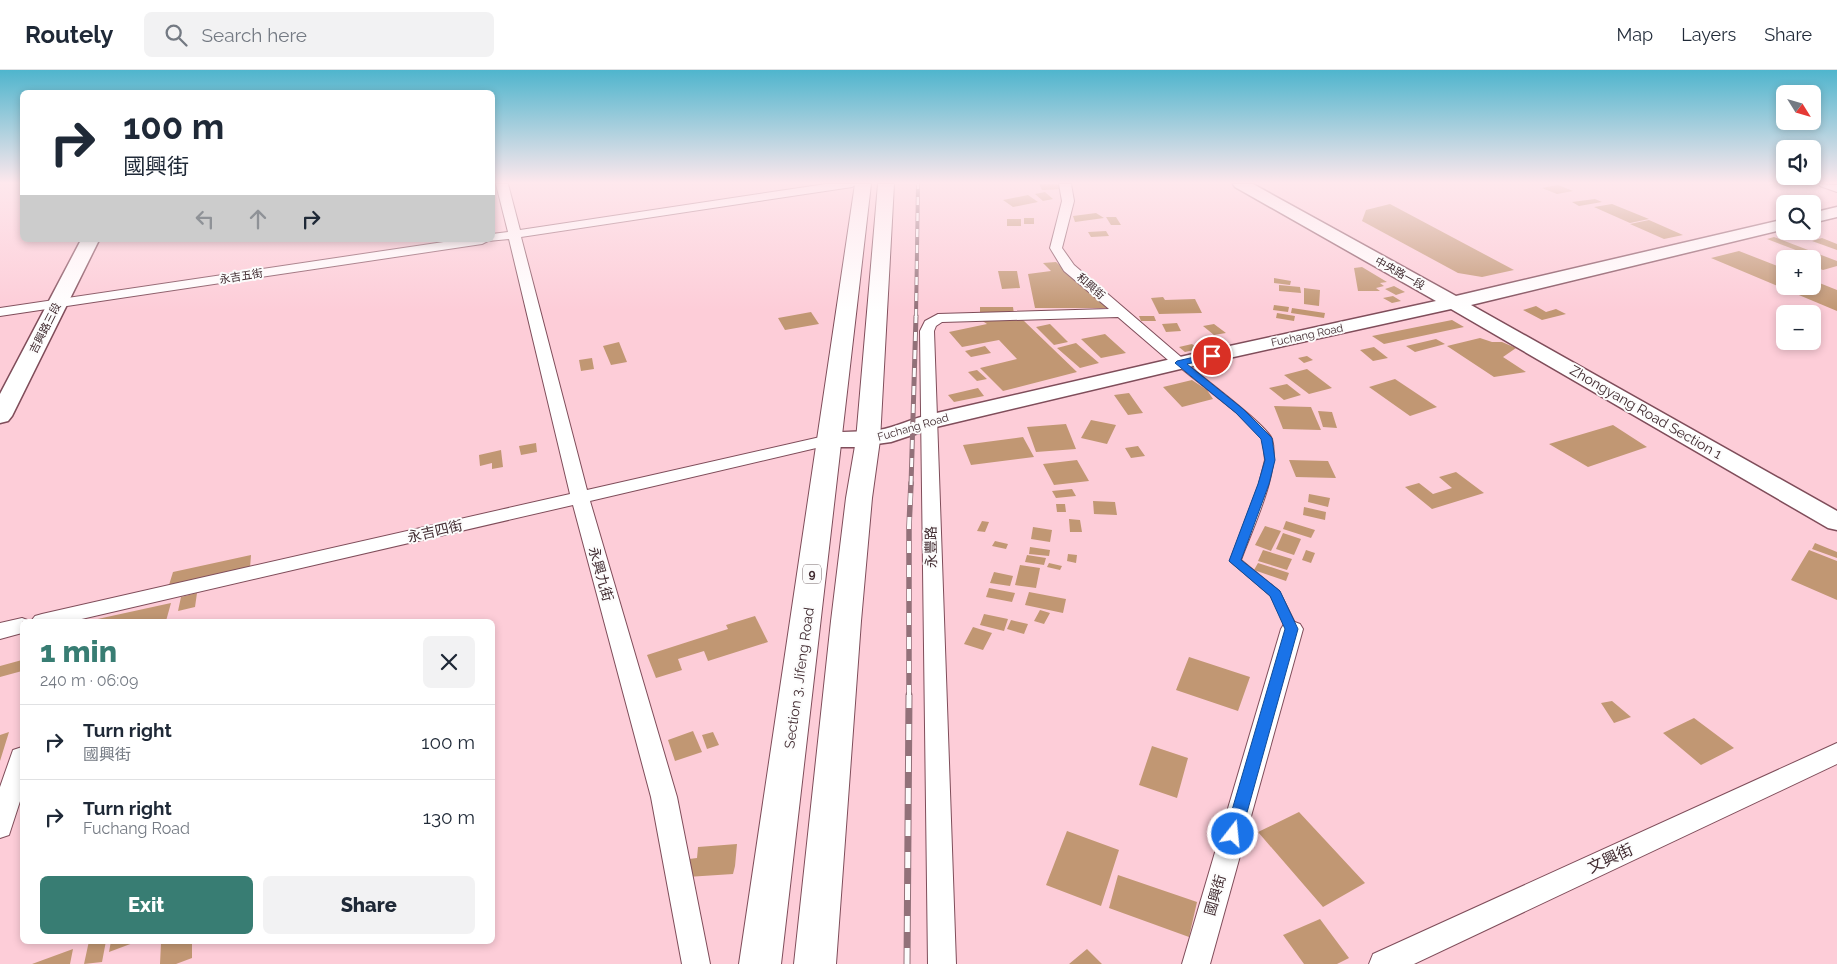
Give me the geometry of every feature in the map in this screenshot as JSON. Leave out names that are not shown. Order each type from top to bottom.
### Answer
[{"type":"main road","name":"Section 3, Jifeng Road","points":[[760,964],[857,226]]},
{"type":"main road","points":[[815,964],[846,621],[859,498],[868,440],[883,226]]},
{"type":"street","name":"永興九街","points":[[513,226],[580,498],[664,797],[696,964]]},
{"type":"street","points":[[495,238],[577,226]]},
{"type":"street","name":"和興街","points":[[1062,226],[1056,248],[1070,268],[1180,363]]},
{"type":"street","name":"中央路一段","points":[[1321,226],[1465,301]]},
{"type":"street","name":"中央路一段","points":[[1336,226],[1465,301]]},
{"type":"street","name":"Fuchang Road","points":[[829,440],[868,440],[914,429],[928,422],[1180,363],[1465,301],[1776,226]]},
{"type":"street","name":"吉興路三段","points":[[0,416],[89,242]]},
{"type":"street","name":"永吉五街","points":[[0,312],[469,242]]},
{"type":"street","name":"Zhongyang Road Section 1","points":[[1465,301],[1837,503]]},
{"type":"street","name":"Zhongyang Road Section 1","points":[[1465,301],[1837,522]]},
{"type":"street","name":"永豐路","points":[[942,964],[927,331],[930,324],[938,318],[1123,313]]},
{"type":"street","name":"永吉四街","points":[[67,618],[829,440]]},
{"type":"street","points":[[0,631],[20,626]]},
{"type":"street","name":"國興街","points":[[1196,964],[1292,629]]},
{"type":"street","name":"文興街","points":[[1383,964],[1837,753]]},
{"type":"street","points":[[0,827],[20,763]]},
{"type":"lane","name":"國興街","points":[[1180,363],[1240,411],[1266,438],[1270,460],[1264,484],[1235,561],[1275,594],[1292,629]]},
{"type":"building","points":[[1371,226],[1431,226],[1514,270],[1482,277],[1458,273]]},
{"type":"building","points":[[1634,226],[1662,226],[1683,235],[1664,239]]},
{"type":"building","points":[[1106,231],[1109,236],[1091,237],[1088,232]]},
{"type":"building","points":[[1774,237],[1776,240],[1782,240],[1808,250],[1796,250],[1767,239]]},
{"type":"building","points":[[1821,238],[1837,244],[1837,250],[1812,241],[1821,240]]},
{"type":"building","points":[[1739,251],[1776,265],[1776,285],[1711,258]]},
{"type":"building","points":[[1821,255],[1837,261],[1837,266],[1821,269]]},
{"type":"building","points":[[1056,262],[1107,308],[1035,308],[1028,274],[1051,271],[1043,263]]},
{"type":"building","points":[[1362,267],[1387,282],[1380,283],[1384,286],[1376,288],[1380,291],[1358,291],[1354,268]]},
{"type":"building","points":[[998,271],[1017,271],[1020,288],[1002,289]]},
{"type":"building","points":[[1274,278],[1291,281],[1290,285],[1274,283]]},
{"type":"building","points":[[1821,284],[1837,290],[1837,311],[1799,295],[1821,295]]},
{"type":"building","points":[[1279,285],[1300,287],[1301,293],[1279,291]]},
{"type":"building","points":[[1394,286],[1405,292],[1396,295],[1385,289]]},
{"type":"building","points":[[1304,288],[1320,290],[1319,306],[1304,304]]},
{"type":"building","points":[[1393,296],[1401,301],[1392,303],[1383,298]]},
{"type":"building","points":[[1163,297],[1165,300],[1195,299],[1202,313],[1159,314],[1151,298]]},
{"type":"building","points":[[1274,305],[1289,307],[1288,312],[1273,310]]},
{"type":"building","points":[[1536,306],[1546,312],[1556,309],[1566,314],[1542,320],[1523,310]]},
{"type":"building","points":[[980,307],[1013,307],[1014,314],[980,314]]},
{"type":"building","points":[[1292,308],[1325,313],[1324,318],[1291,313]]},
{"type":"building","points":[[811,312],[819,324],[785,330],[778,318]]},
{"type":"building","points":[[1277,313],[1295,316],[1294,321],[1276,318]]},
{"type":"building","points":[[1139,316],[1154,316],[1156,321],[1141,321]]},
{"type":"building","points":[[981,320],[1023,320],[1077,372],[1003,391],[980,368],[1017,359],[999,340],[962,347],[949,332],[987,324]]},
{"type":"building","points":[[1452,320],[1464,327],[1384,344],[1372,336]]},
{"type":"building","points":[[1177,323],[1181,331],[1166,332],[1162,324]]},
{"type":"building","points":[[1050,324],[1068,342],[1054,345],[1036,327]]},
{"type":"building","points":[[1214,324],[1226,333],[1214,335],[1203,326]]},
{"type":"building","points":[[1105,334],[1126,353],[1101,358],[1081,339]]},
{"type":"building","points":[[1480,338],[1492,342],[1502,342],[1516,348],[1503,357],[1526,372],[1494,377],[1447,346]]},
{"type":"building","points":[[1436,339],[1445,344],[1415,352],[1406,346]]},
{"type":"building","points":[[619,342],[627,362],[611,365],[603,346]]},
{"type":"building","points":[[1076,343],[1099,363],[1080,368],[1057,348]]},
{"type":"building","points":[[1192,344],[1198,349],[1185,352],[1179,347]]},
{"type":"building","points":[[985,346],[991,353],[971,357],[965,351]]},
{"type":"building","points":[[1374,347],[1388,358],[1373,361],[1360,350]]},
{"type":"building","points":[[1307,356],[1313,360],[1304,363],[1298,358]]},
{"type":"building","points":[[592,358],[594,369],[581,371],[579,360]]},
{"type":"building","points":[[1307,369],[1332,388],[1309,394],[1284,375]]},
{"type":"building","points":[[977,370],[987,379],[977,381],[968,372]]},
{"type":"building","points":[[1395,379],[1437,407],[1410,416],[1369,387]]},
{"type":"building","points":[[1192,380],[1207,390],[1213,399],[1182,407],[1163,387]]},
{"type":"building","points":[[1287,384],[1301,395],[1284,400],[1269,388]]},
{"type":"building","points":[[978,388],[984,396],[954,402],[948,395]]},
{"type":"building","points":[[1129,393],[1143,413],[1128,415],[1114,395]]},
{"type":"building","points":[[1274,406],[1311,407],[1321,430],[1283,429]]},
{"type":"building","points":[[1318,411],[1332,412],[1337,428],[1323,427]]},
{"type":"building","points":[[1091,420],[1116,425],[1107,444],[1081,438]]},
{"type":"building","points":[[1066,424],[1076,449],[1036,452],[1027,427]]},
{"type":"building","points":[[1613,425],[1647,447],[1588,467],[1549,444]]},
{"type":"building","points":[[1023,437],[1034,457],[971,465],[963,445]]},
{"type":"building","points":[[536,443],[537,452],[521,455],[519,446]]},
{"type":"building","points":[[1138,446],[1145,456],[1131,458],[1125,448]]},
{"type":"building","points":[[501,450],[503,467],[492,469],[492,463],[480,466],[479,455]]},
{"type":"building","points":[[1077,460],[1089,481],[1054,485],[1043,464]]},
{"type":"building","points":[[1289,460],[1328,461],[1336,478],[1296,477]]},
{"type":"building","points":[[1456,472],[1484,493],[1432,509],[1405,487],[1419,483],[1433,494],[1452,488],[1439,477]]},
{"type":"building","points":[[1072,489],[1076,496],[1056,498],[1052,491]]},
{"type":"building","points":[[1309,494],[1330,498],[1328,507],[1308,502]]},
{"type":"building","points":[[1093,501],[1115,502],[1117,515],[1094,514]]},
{"type":"building","points":[[1056,504],[1065,504],[1066,512],[1057,512]]},
{"type":"building","points":[[1304,507],[1326,512],[1325,520],[1303,515]]},
{"type":"building","points":[[1069,519],[1080,520],[1082,532],[1070,532]]},
{"type":"building","points":[[982,521],[989,522],[985,532],[977,531]]},
{"type":"building","points":[[1286,521],[1315,530],[1311,538],[1283,529]]},
{"type":"building","points":[[1265,526],[1281,531],[1271,551],[1255,545]]},
{"type":"building","points":[[1033,527],[1052,530],[1050,542],[1031,539]]},
{"type":"building","points":[[1283,533],[1301,539],[1294,555],[1276,549]]},
{"type":"building","points":[[995,541],[1008,544],[1006,549],[992,546]]},
{"type":"building","points":[[1815,543],[1837,552],[1837,558],[1812,549]]},
{"type":"building","points":[[1030,547],[1050,550],[1049,556],[1029,554]]},
{"type":"building","points":[[1263,550],[1292,559],[1287,570],[1258,561]]},
{"type":"building","points":[[1306,550],[1315,553],[1311,563],[1302,560]]},
{"type":"building","points":[[1809,550],[1837,561],[1837,600],[1791,580]]},
{"type":"building","points":[[1068,554],[1077,555],[1076,563],[1067,561]]},
{"type":"building","points":[[251,555],[250,568],[169,585],[173,572]]},
{"type":"building","points":[[1027,555],[1046,558],[1044,565],[1025,562]]},
{"type":"building","points":[[1049,563],[1062,566],[1060,570],[1047,567]]},
{"type":"building","points":[[1258,563],[1289,573],[1286,581],[1254,570]]},
{"type":"building","points":[[1020,565],[1040,568],[1036,588],[1015,585]]},
{"type":"building","points":[[994,572],[1013,576],[1010,586],[990,583]]},
{"type":"building","points":[[989,588],[1015,593],[1012,602],[986,597]]},
{"type":"building","points":[[1029,592],[1066,599],[1063,613],[1025,605]]},
{"type":"building","points":[[197,593],[195,607],[178,611],[181,597]]},
{"type":"building","points":[[171,603],[167,619],[98,619]]},
{"type":"building","points":[[1040,610],[1050,613],[1044,624],[1034,621]]},
{"type":"building","points":[[984,614],[1008,619],[1004,631],[980,625]]},
{"type":"building","points":[[755,616],[768,642],[708,661],[704,651],[678,659],[682,670],[656,678],[647,655],[728,629],[726,625]]},
{"type":"building","points":[[1011,620],[1028,624],[1024,634],[1007,629]]},
{"type":"building","points":[[973,627],[992,633],[983,650],[964,644]]},
{"type":"building","points":[[1189,657],[1250,677],[1238,711],[1176,690]]},
{"type":"building","points":[[20,661],[20,672],[0,677],[0,666]]},
{"type":"building","points":[[1612,701],[1631,717],[1614,723],[1601,703]]},
{"type":"building","points":[[1694,718],[1734,748],[1701,765],[1663,733]]},
{"type":"building","points":[[693,731],[702,752],[675,761],[668,740]]},
{"type":"building","points":[[9,732],[0,761],[0,735]]},
{"type":"building","points":[[713,732],[719,745],[707,749],[702,735]]},
{"type":"building","points":[[1152,746],[1188,758],[1177,798],[1139,785]]},
{"type":"building","points":[[1299,812],[1365,883],[1323,907],[1258,832]]},
{"type":"building","points":[[1067,831],[1119,850],[1101,906],[1046,885]]},
{"type":"building","points":[[737,844],[733,874],[687,877],[689,859],[697,858],[698,847]]},
{"type":"building","points":[[1118,875],[1197,902],[1189,937],[1109,908]]},
{"type":"building","points":[[1320,919],[1349,958],[1337,964],[1304,964],[1283,935]]},
{"type":"building","points":[[88,944],[105,944],[102,962],[84,964]]},
{"type":"building","points":[[110,944],[130,944],[109,952]]},
{"type":"building","points":[[161,944],[192,944],[192,958],[176,964],[160,964]]},
{"type":"building","points":[[73,949],[70,964],[32,964]]},
{"type":"building","points":[[1087,949],[1102,964],[1069,964]]},
{"type":"railway","points":[[916,317],[917,226]]},
{"type":"railway","points":[[911,485],[916,316]]},
{"type":"railway","points":[[909,695],[909,527],[911,483]]},
{"type":"railway","points":[[907,964],[909,695]]},
{"type":"route","points":[[1212,356],[1180,363],[1240,411],[1266,438],[1270,460],[1264,484],[1235,561],[1275,594],[1292,629],[1233,834]]}]
